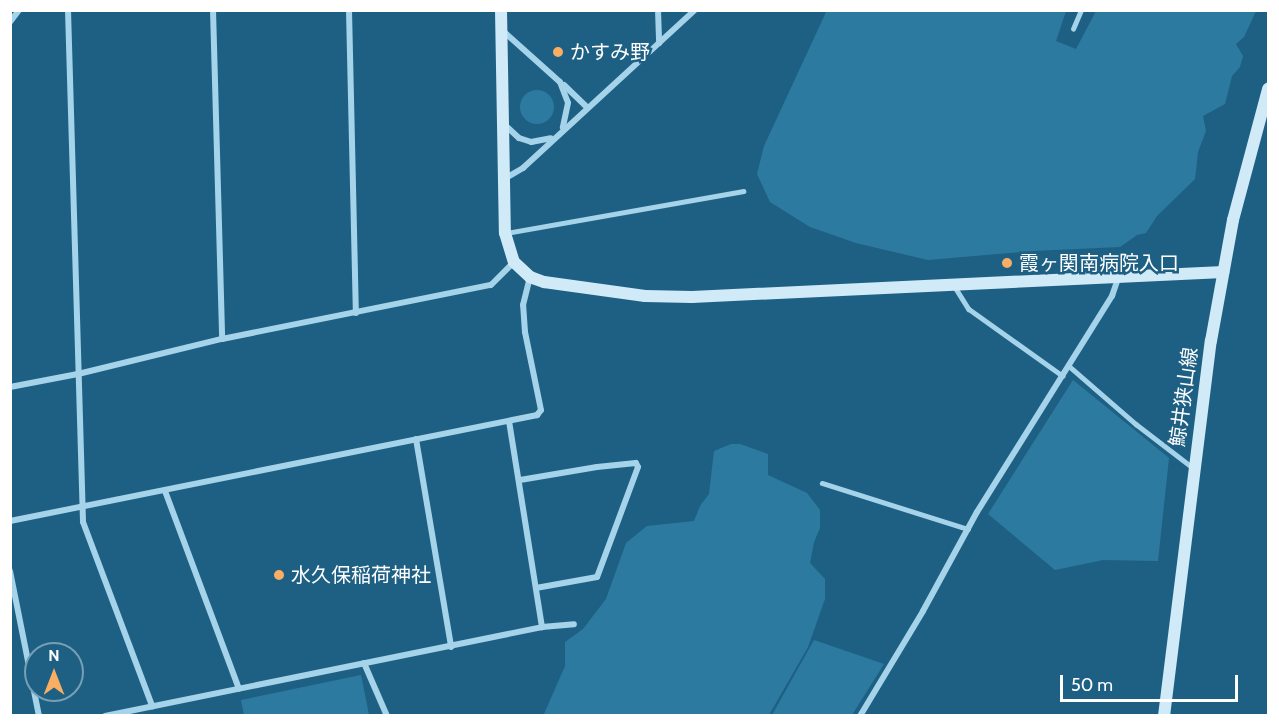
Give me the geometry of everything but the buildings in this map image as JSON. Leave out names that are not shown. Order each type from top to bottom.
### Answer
[{"type":"street","points":[[10,22],[19,10]]},
{"type":"street","points":[[68,10],[83,522],[152,705]]},
{"type":"street","points":[[213,10],[222,339]]},
{"type":"street","points":[[349,10],[356,313]]},
{"type":"street","points":[[501,10],[505,233],[514,262],[530,277],[573,287],[645,296],[680,297],[1223,272]]},
{"type":"street","points":[[658,10],[659,43]]},
{"type":"street","points":[[503,180],[523,168],[695,10]]},
{"type":"street","points":[[501,29],[587,107]]},
{"type":"street","points":[[502,119],[509,130],[531,142],[544,141],[557,135],[568,110],[568,98],[560,82]]},
{"type":"street","name":"鯨井狭山線","points":[[1164,716],[1194,468],[1223,272],[1238,200],[1269,89]]},
{"type":"street","points":[[10,387],[78,374],[222,339],[491,285],[514,262]]},
{"type":"street","points":[[860,716],[923,611],[968,529],[1112,296],[1119,275]]},
{"type":"street","points":[[10,521],[537,415],[541,410],[525,332],[523,305],[530,277]]},
{"type":"street","points":[[509,421],[542,627]]},
{"type":"street","points":[[416,439],[451,646]]},
{"type":"street","points":[[520,480],[597,467],[636,463],[639,467],[597,577],[536,588]]},
{"type":"street","points":[[165,491],[239,689]]},
{"type":"street","points":[[10,571],[39,716]]},
{"type":"street","points":[[105,716],[542,627],[574,624]]},
{"type":"street","points":[[364,663],[387,716]]},
{"type":"lane","points":[[1073,29],[1082,10]]},
{"type":"lane","points":[[505,233],[743,191]]},
{"type":"lane","points":[[953,283],[969,309],[1063,376]]},
{"type":"lane","points":[[1069,366],[1127,416],[1194,468]]},
{"type":"lane","points":[[822,483],[968,529]]},
{"type":"shaded area","points":[[827,10],[1066,11],[1056,41],[1076,49],[1096,11],[1256,11],[1244,37],[1236,44],[1243,56],[1240,67],[1232,76],[1225,104],[1203,116],[1206,131],[1198,152],[1195,179],[1157,216],[1146,233],[1137,235],[1120,247],[1032,251],[928,260],[856,243],[810,227],[770,202],[757,174],[764,146]]},
{"type":"shaded area","points":[[537,90],[549,95],[554,107],[549,119],[537,124],[525,119],[520,107],[525,95]]},
{"type":"shaded area","points":[[1073,380],[1169,458],[1158,561],[1103,560],[1055,570],[988,514]]},
{"type":"shaded area","points":[[731,444],[740,444],[768,454],[768,475],[807,493],[820,510],[820,528],[814,542],[810,563],[825,579],[825,599],[808,647],[769,715],[537,715],[544,714],[565,666],[565,642],[583,629],[606,599],[626,543],[647,526],[694,521],[700,506],[709,494],[714,451]]},
{"type":"shaded area","points":[[814,640],[884,664],[852,715],[772,715]]},
{"type":"shaded area","points":[[361,675],[369,715],[244,715],[241,700]]},
{"type":"place","name":"かすみ野","points":[[558,52]]},
{"type":"place","name":"霞ヶ関南病院入口","points":[[1007,263]]},
{"type":"place","name":"水久保稲荷神社","points":[[279,575]]}]
